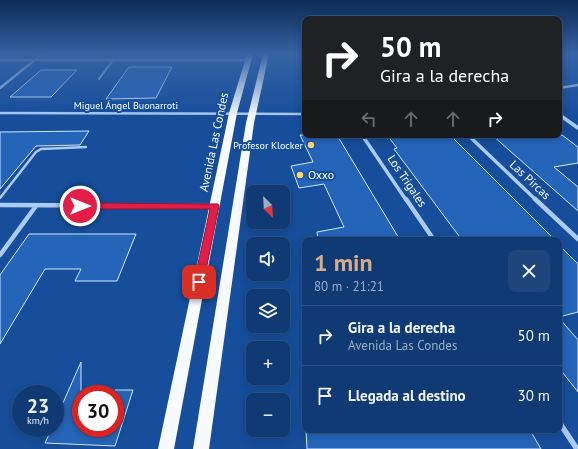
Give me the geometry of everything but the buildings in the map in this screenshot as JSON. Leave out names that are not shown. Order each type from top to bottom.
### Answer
[{"type":"main road","name":"Avenida Las Condes","points":[[166,449],[233,113],[244,75]]},
{"type":"main road","points":[[201,449],[253,114],[261,75]]},
{"type":"street","points":[[0,88],[16,75]]},
{"type":"street","points":[[562,88],[578,85]]},
{"type":"street","name":"Miguel Ángel Buonarroti","points":[[0,113],[302,114]]},
{"type":"street","points":[[562,117],[578,128]]},
{"type":"street","name":"Los Trigales","points":[[364,138],[432,237]]},
{"type":"street","name":"Las Pircas","points":[[471,138],[578,239]]},
{"type":"street","points":[[0,205],[215,206]]},
{"type":"street","points":[[0,255],[36,206]]},
{"type":"street","points":[[562,426],[577,449]]},
{"type":"lane","points":[[98,79],[101,75]]},
{"type":"lane","points":[[0,198],[36,152],[41,149],[86,147]]},
{"type":"place","name":"Profesor Klocker","points":[[311,145]]},
{"type":"place","name":"Oxxo","points":[[300,175]]},
{"type":"route","points":[[80,206],[215,206],[199,282]]}]
